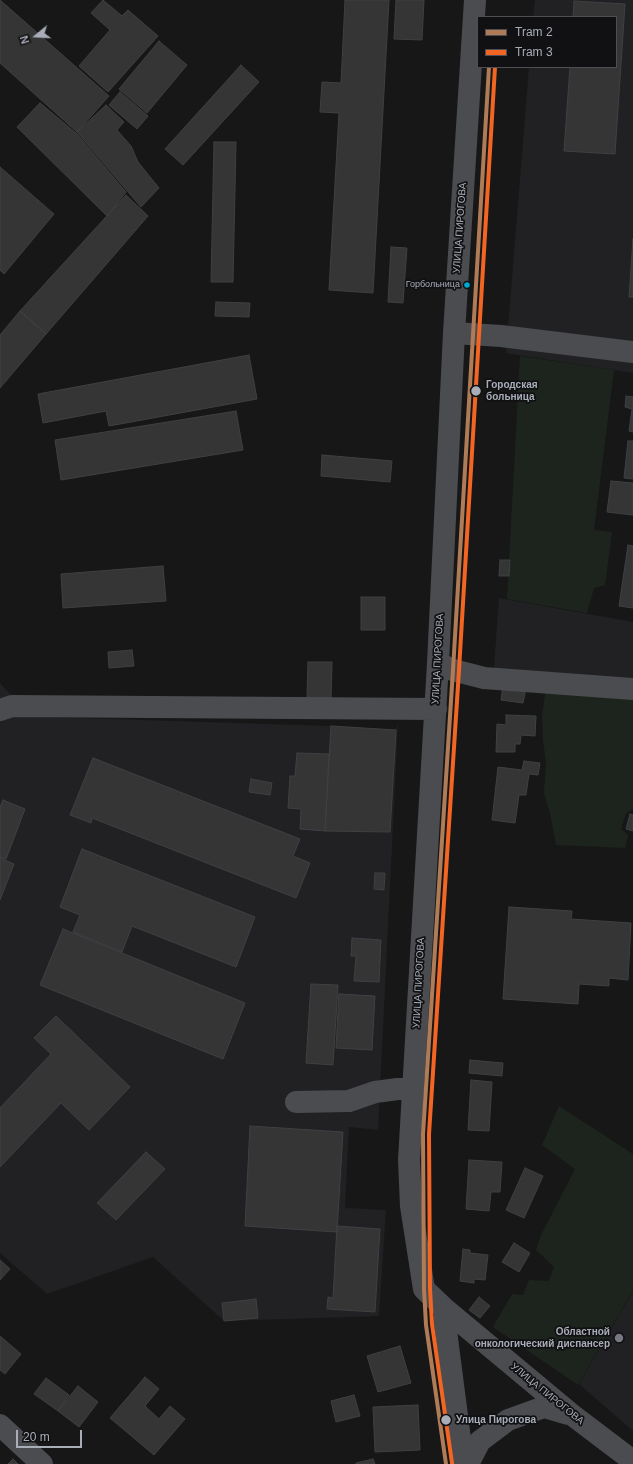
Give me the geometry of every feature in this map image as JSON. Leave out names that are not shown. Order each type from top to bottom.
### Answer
[{"type":"street","name":"УЛИЦА ПИРОГОВА","points":[[475,0],[454,333],[436,709],[409,1160],[411,1206],[424,1289],[445,1309],[571,1414],[633,1461]]},
{"type":"street","points":[[454,333],[501,336],[633,352]]},
{"type":"street","points":[[438,663],[453,670],[484,678],[633,689]]},
{"type":"street","points":[[0,710],[12,706],[436,709]]},
{"type":"street","points":[[296,1102],[349,1101],[376,1092],[398,1089],[413,1089]]},
{"type":"street","points":[[445,1309],[445,1323],[460,1439],[461,1464]]},
{"type":"street","points":[[468,1464],[480,1441],[508,1420],[544,1407],[571,1414]]},
{"type":"street","points":[[0,1425],[42,1464]]},
{"type":"shaded area","points":[[535,0],[633,0],[633,373],[506,353],[529,68],[617,68],[617,16],[533,16]]},
{"type":"shaded area","points":[[520,356],[614,370],[594,530],[612,532],[605,585],[594,588],[587,613],[507,599]]},
{"type":"shaded area","points":[[499,598],[633,622],[633,692],[493,682]]},
{"type":"shaded area","points":[[0,683],[14,698],[0,702]]},
{"type":"shaded area","points":[[546,688],[633,696],[633,809],[626,813],[621,829],[628,835],[625,848],[556,845],[550,813],[544,793],[546,765],[542,716]]},
{"type":"shaded area","points":[[15,716],[331,726],[396,730],[398,723],[378,1130],[349,1127],[345,1208],[386,1210],[379,1316],[224,1321],[153,1257],[47,1294],[0,1253],[0,720]]},
{"type":"shaded area","points":[[559,1106],[633,1154],[633,1290],[578,1385],[493,1327],[512,1294],[523,1295],[529,1280],[549,1281],[554,1267],[536,1250],[541,1235],[575,1169],[542,1145]]},
{"type":"shaded area","name":"Областной онкологический диспансер","points":[[633,1291],[633,1431],[579,1384]]},
{"type":"building","points":[[0,0],[109,96],[77,132],[0,63]]},
{"type":"building","points":[[103,0],[122,16],[128,10],[158,36],[108,92],[79,66],[110,30],[91,13]]},
{"type":"building","points":[[345,0],[389,0],[373,293],[329,290],[339,113],[320,112],[322,82],[341,83]]},
{"type":"building","points":[[396,0],[424,0],[422,40],[394,39]]},
{"type":"building","points":[[574,1],[625,4],[615,154],[564,151],[570,68],[617,68],[617,16],[573,16]]},
{"type":"building","points":[[159,41],[187,65],[147,113],[119,89]]},
{"type":"building","points":[[241,65],[259,82],[183,165],[165,149]]},
{"type":"building","points":[[120,92],[148,116],[137,129],[109,105]]},
{"type":"building","points":[[40,103],[77,134],[126,192],[107,216],[17,127]]},
{"type":"building","points":[[106,105],[124,122],[117,130],[131,146],[138,162],[159,188],[141,207],[77,132]]},
{"type":"building","points":[[214,142],[236,142],[233,282],[211,282]]},
{"type":"building","points":[[0,167],[54,214],[4,274],[0,270]]},
{"type":"building","points":[[126,195],[148,216],[46,334],[20,311]]},
{"type":"building","points":[[633,239],[633,297],[629,297]]},
{"type":"building","points":[[391,247],[407,248],[403,303],[388,302]]},
{"type":"building","points":[[216,302],[250,303],[249,317],[215,316]]},
{"type":"building","points":[[20,311],[46,334],[0,388],[0,335]]},
{"type":"building","points":[[249,355],[257,399],[109,426],[106,411],[43,423],[38,394]]},
{"type":"building","points":[[626,396],[633,397],[633,432],[629,431],[632,409],[625,407]]},
{"type":"building","points":[[236,411],[243,450],[61,480],[55,440]]},
{"type":"building","points":[[628,441],[633,441],[633,479],[624,478]]},
{"type":"building","points":[[322,455],[392,461],[390,482],[321,476]]},
{"type":"building","points":[[611,481],[633,483],[633,515],[607,512]]},
{"type":"building","points":[[628,545],[633,546],[633,608],[619,606]]},
{"type":"building","points":[[500,560],[510,560],[509,576],[499,576]]},
{"type":"building","points":[[163,566],[166,601],[63,608],[61,574]]},
{"type":"building","points":[[361,597],[385,597],[385,630],[361,630]]},
{"type":"building","points":[[132,650],[134,666],[109,668],[108,652]]},
{"type":"building","points":[[308,662],[332,662],[331,698],[307,697]]},
{"type":"building","points":[[503,685],[526,688],[523,703],[501,700]]},
{"type":"building","points":[[506,715],[536,716],[535,736],[521,735],[520,744],[515,744],[515,752],[496,752],[497,724],[506,725]]},
{"type":"building","points":[[331,726],[396,730],[390,832],[325,831]]},
{"type":"building","points":[[297,753],[329,754],[325,831],[300,829],[301,809],[288,808],[290,776],[295,776]]},
{"type":"building","points":[[93,758],[300,839],[293,856],[310,863],[296,898],[92,818],[91,823],[70,815]]},
{"type":"building","points":[[524,761],[540,763],[538,775],[529,774],[526,795],[519,795],[515,823],[492,820],[498,767],[522,770]]},
{"type":"building","points":[[251,779],[272,783],[270,795],[249,792]]},
{"type":"building","points":[[3,800],[25,809],[6,859],[0,857],[0,807]]},
{"type":"building","points":[[630,814],[633,815],[633,831],[626,829]]},
{"type":"building","points":[[82,849],[255,917],[236,967],[132,926],[122,952],[73,932],[80,915],[60,907]]},
{"type":"building","points":[[0,858],[14,864],[0,900]]},
{"type":"building","points":[[375,873],[385,873],[384,890],[374,889]]},
{"type":"building","points":[[509,907],[572,911],[571,919],[631,923],[628,980],[609,978],[609,986],[579,984],[578,1004],[503,999]]},
{"type":"building","points":[[63,929],[245,1003],[223,1059],[40,985]]},
{"type":"building","points":[[352,938],[381,940],[379,982],[354,981],[356,956],[351,956]]},
{"type":"building","points":[[311,984],[338,985],[333,1065],[306,1063]]},
{"type":"building","points":[[339,994],[375,996],[372,1050],[336,1048]]},
{"type":"building","points":[[56,1016],[130,1087],[89,1130],[61,1103],[0,1167],[0,1108],[51,1054],[34,1038]]},
{"type":"building","points":[[470,1060],[503,1063],[502,1076],[469,1073]]},
{"type":"building","points":[[471,1080],[492,1082],[489,1131],[468,1130]]},
{"type":"building","points":[[250,1126],[343,1132],[337,1232],[245,1226]]},
{"type":"building","points":[[146,1152],[165,1169],[116,1220],[97,1203]]},
{"type":"building","points":[[469,1160],[502,1162],[500,1192],[491,1192],[489,1211],[466,1209]]},
{"type":"building","points":[[525,1168],[543,1176],[524,1218],[506,1210]]},
{"type":"building","points":[[337,1226],[380,1229],[375,1312],[327,1309],[328,1297],[333,1298]]},
{"type":"building","points":[[514,1243],[530,1253],[519,1272],[502,1262]]},
{"type":"building","points":[[463,1249],[470,1250],[470,1253],[488,1255],[485,1280],[474,1279],[474,1283],[460,1281]]},
{"type":"building","points":[[0,1260],[10,1269],[0,1280]]},
{"type":"building","points":[[479,1297],[490,1306],[480,1318],[469,1310]]},
{"type":"building","points":[[256,1299],[258,1318],[224,1321],[222,1303]]},
{"type":"building","points":[[0,1336],[21,1354],[5,1374],[0,1370]]},
{"type":"building","points":[[400,1346],[411,1383],[378,1392],[367,1356]]},
{"type":"building","points":[[145,1377],[159,1389],[145,1406],[159,1419],[170,1406],[185,1419],[154,1455],[110,1418]]},
{"type":"building","points":[[46,1378],[69,1395],[58,1411],[34,1394]]},
{"type":"building","points":[[78,1386],[98,1402],[79,1427],[58,1411]]},
{"type":"building","points":[[354,1395],[360,1416],[336,1422],[331,1401]]},
{"type":"building","points":[[418,1405],[420,1450],[375,1452],[373,1407]]},
{"type":"building","points":[[13,1459],[18,1464],[8,1464]]},
{"type":"building","points":[[373,1459],[375,1464],[356,1464],[356,1463]]},
{"type":"tram line","name":"2","points":[[446,1464],[426,1325],[424,1289],[423,1134],[453,670],[489,68]]},
{"type":"tram line","name":"3","points":[[452,1463],[432,1324],[430,1289],[429,1134],[459,670],[495,68]]},
{"type":"place","name":"Горбольница","points":[[467,285]]},
{"type":"place","name":"Городская больница","points":[[476,391]]},
{"type":"place","name":"Областной онкологический диспансер","points":[[619,1338]]},
{"type":"place","name":"Улица Пирогова","points":[[446,1420]]}]
